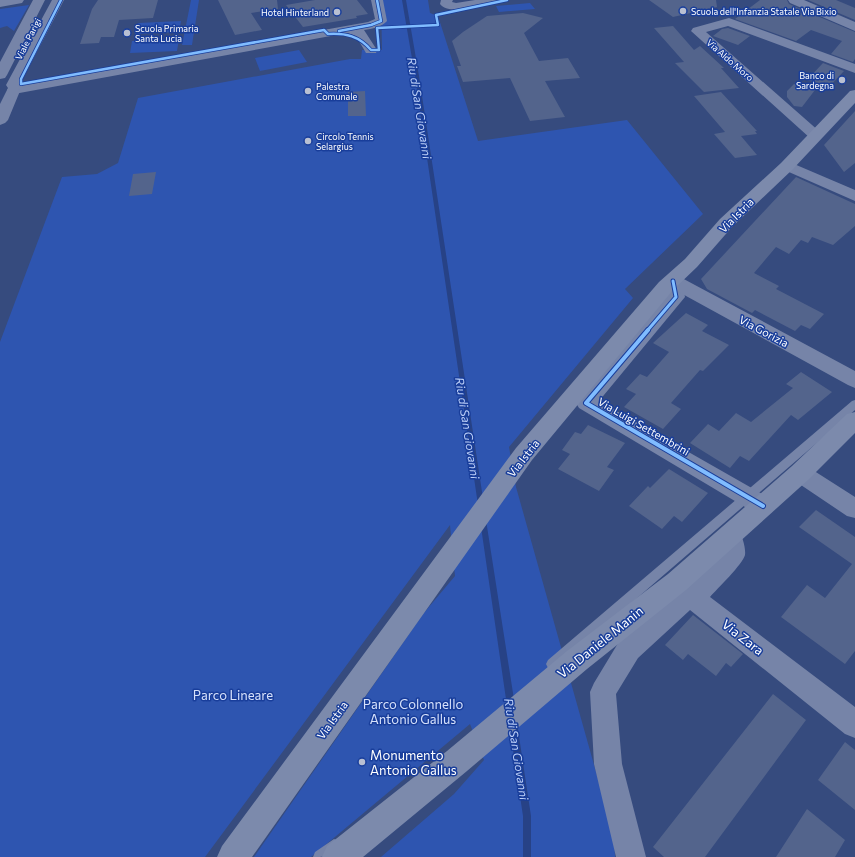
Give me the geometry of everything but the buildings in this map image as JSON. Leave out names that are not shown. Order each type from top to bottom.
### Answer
[{"type":"main road","name":"Via Istria","points":[[233,857],[442,574],[527,456],[666,286],[674,281],[726,223],[787,166],[855,94]]},
{"type":"main road","name":"Via Daniele Manin","points":[[338,857],[460,750],[676,582],[730,535],[755,501],[800,473],[855,420]]},
{"type":"street","points":[[0,3],[18,0]]},
{"type":"street","name":"Viale Parigi","points":[[0,75],[39,0]]},
{"type":"street","name":"Viale Parigi","points":[[0,120],[8,90],[58,0]]},
{"type":"street","points":[[8,90],[361,27],[381,21],[378,0]]},
{"type":"street","points":[[446,0],[446,4],[455,7],[473,2],[495,0]]},
{"type":"street","points":[[794,0],[855,27]]},
{"type":"street","name":"Via Aldo Moro","points":[[816,135],[697,31],[729,22],[855,69]]},
{"type":"street","points":[[347,29],[361,33],[372,50]]},
{"type":"street","points":[[787,166],[855,196]]},
{"type":"street","name":"Via Gorizia","points":[[674,281],[855,380]]},
{"type":"street","name":"Via Luigi Settembrini","points":[[674,281],[676,297],[586,403],[755,501]]},
{"type":"street","points":[[800,473],[855,509]]},
{"type":"street","points":[[631,857],[608,764],[603,692],[629,649],[680,603],[694,598],[733,555],[730,535]]},
{"type":"street","name":"Via Zara","points":[[694,598],[855,724]]},
{"type":"lane","points":[[544,670],[755,501],[855,404]]},
{"type":"lane","points":[[243,857],[442,574]]},
{"type":"lane","points":[[320,857],[460,750]]},
{"type":"green space","points":[[191,0],[199,0],[192,45],[182,45]]},
{"type":"green space","points":[[381,0],[428,0],[430,13],[438,16],[478,141],[627,120],[703,214],[625,289],[633,298],[509,447],[516,487],[614,836],[615,857],[381,857],[454,794],[484,760],[470,724],[311,857],[254,857],[423,614],[455,576],[450,525],[205,857],[0,857],[0,342],[62,177],[97,174],[118,163],[138,98],[350,59],[361,59],[362,50],[382,50]]},
{"type":"green space","points":[[530,3],[535,9],[499,12],[496,6]]},
{"type":"green space","points":[[29,5],[14,31],[7,26],[0,28],[0,9]]},
{"type":"green space","points":[[181,21],[179,32],[135,34],[138,23]]},
{"type":"green space","points":[[179,39],[177,51],[130,53],[132,41]]},
{"type":"green space","points":[[299,50],[307,62],[260,71],[255,58]]},
{"type":"waterway","name":"Riu di San Giovanni","points":[[404,0],[417,76],[481,505]]},
{"type":"waterway","name":"Riu di San Giovanni","points":[[483,520],[511,706]]},
{"type":"waterway","name":"Riu di San Giovanni","points":[[513,723],[527,816],[527,857]]},
{"type":"cycle path","points":[[61,0],[21,79],[21,84],[324,30],[328,34],[352,36],[362,41],[371,50],[379,50],[377,28],[438,25],[436,15],[507,0]]},
{"type":"cycle path","points":[[339,31],[371,25],[381,21],[377,0]]},
{"type":"cycle path","points":[[673,281],[676,297],[586,403],[763,506]]},
{"type":"place","name":"Scuola dell'Infanzia Statale Via Bixio","points":[[683,11]]},
{"type":"place","name":"Hotel Hinterland","points":[[337,12]]},
{"type":"place","name":"Scuola Primaria Santa Lucia","points":[[127,33]]},
{"type":"place","name":"Banco di Sardegna","points":[[842,80]]},
{"type":"place","name":"Palestra Comunale","points":[[308,91]]},
{"type":"place","name":"Circolo Tennis Selargius","points":[[308,141]]},
{"type":"place","name":"Monumento Antonio Gallus","points":[[362,762]]},
{"type":"park label","name":"Parco Lineare","points":[[233,695]]},
{"type":"park label","name":"Parco Colonnello Antonio Gallus","points":[[413,712]]}]
